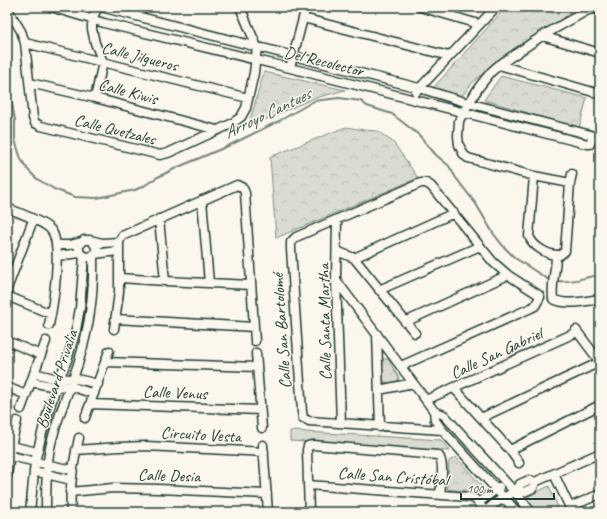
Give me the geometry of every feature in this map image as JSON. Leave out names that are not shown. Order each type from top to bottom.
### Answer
[{"type":"street","name":"Del Recolector","points":[[51,7],[104,23],[411,98],[463,113],[587,144],[591,141],[591,135],[468,103],[419,88],[107,8]]},
{"type":"street","points":[[95,98],[103,62],[92,34],[92,19],[98,7]]},
{"type":"street","points":[[240,7],[257,47]]},
{"type":"street","points":[[290,68],[306,7]]},
{"type":"street","points":[[420,7],[479,24]]},
{"type":"street","points":[[411,98],[496,7]]},
{"type":"street","name":"Calle Quetzales","points":[[7,8],[21,31],[25,43],[33,118],[37,125],[155,155],[163,155],[235,122],[241,117],[246,108],[256,60],[257,47]]},
{"type":"street","points":[[104,23],[107,8]]},
{"type":"street","points":[[570,184],[472,160],[464,155],[459,145],[459,121],[468,103],[479,87],[499,65],[542,36],[588,10],[600,8]]},
{"type":"street","points":[[303,18],[450,56]]},
{"type":"street","points":[[542,36],[600,54]]},
{"type":"street","name":"Calle Jilgueros","points":[[25,43],[248,98]]},
{"type":"street","points":[[499,65],[600,94]]},
{"type":"street","name":"Calle Kiwis","points":[[30,83],[95,98],[217,130]]},
{"type":"street","points":[[556,256],[560,255],[564,251],[572,174]]},
{"type":"street","points":[[534,176],[529,236],[532,243],[556,256]]},
{"type":"street","points":[[337,219],[420,183],[426,183],[432,186],[493,262],[508,275],[539,294],[540,297],[535,306],[401,366]]},
{"type":"street","points":[[114,329],[120,278],[118,251],[120,238],[125,234],[237,185],[241,187],[245,193],[255,341]]},
{"type":"street","points":[[202,200],[209,283]]},
{"type":"street","points":[[7,208],[50,228],[54,233],[56,245],[55,291],[49,325]]},
{"type":"street","points":[[354,258],[454,212]]},
{"type":"street","points":[[159,219],[165,281]]},
{"type":"street","name":"Calle San Bartolomé","points":[[337,219],[296,237],[291,242],[291,250],[303,418],[309,421],[341,423]]},
{"type":"street","name":"Calle Santa Martha","points":[[337,219],[336,280],[341,423]]},
{"type":"street","points":[[7,289],[33,220]]},
{"type":"street","points":[[56,245],[70,245],[87,240],[102,243],[119,242]]},
{"type":"street","points":[[81,242],[79,246],[82,255]]},
{"type":"street","points":[[93,242],[97,249],[94,254]]},
{"type":"street","points":[[380,290],[480,246]]},
{"type":"street","points":[[56,256],[82,255],[89,257],[94,254],[118,251]]},
{"type":"street","points":[[337,251],[354,258],[415,333]]},
{"type":"street","name":"Boulevard Privalia","points":[[46,512],[47,465],[55,429],[84,345],[94,283],[94,254]]},
{"type":"street","name":"Boulevard Privalia","points":[[30,512],[37,452],[44,425],[76,330],[80,308],[82,255]]},
{"type":"street","points":[[556,256],[556,267],[552,287],[553,299],[561,302],[600,299]]},
{"type":"street","points":[[405,322],[508,275]]},
{"type":"street","points":[[120,278],[251,285]]},
{"type":"street","points":[[336,280],[434,411],[435,420],[442,430],[516,512]]},
{"type":"street","points":[[7,296],[51,314]]},
{"type":"street","points":[[116,319],[254,327]]},
{"type":"street","name":"Calle San Gabriel","points":[[426,400],[576,331],[600,362]]},
{"type":"street","points":[[377,333],[380,427]]},
{"type":"street","points":[[7,341],[41,355]]},
{"type":"street","points":[[21,409],[46,341]]},
{"type":"street","points":[[85,418],[109,351]]},
{"type":"street","points":[[256,353],[262,428]]},
{"type":"street","points":[[106,362],[257,367]]},
{"type":"street","points":[[481,418],[600,362]]},
{"type":"street","points":[[34,372],[50,378],[58,383],[94,394]]},
{"type":"street","points":[[31,382],[58,383],[73,378],[98,384]]},
{"type":"street","points":[[379,390],[413,383]]},
{"type":"street","points":[[7,387],[26,395]]},
{"type":"street","points":[[454,388],[510,450],[519,463]]},
{"type":"street","name":"Calle Venus","points":[[90,404],[260,410]]},
{"type":"street","points":[[510,450],[600,405]]},
{"type":"street","points":[[434,411],[444,415],[505,483],[516,490],[524,492],[533,488],[535,482],[600,453]]},
{"type":"street","points":[[7,476],[12,446],[10,433],[17,421]]},
{"type":"street","points":[[341,423],[380,427],[442,430]]},
{"type":"street","points":[[70,512],[72,470],[80,438]]},
{"type":"street","points":[[309,512],[307,450],[308,446],[314,445],[435,454],[440,456],[442,461],[440,494]]},
{"type":"street","points":[[12,446],[37,452]]},
{"type":"street","name":"Circuito Vesta","points":[[76,450],[146,446],[264,448],[268,512]]},
{"type":"street","points":[[10,456],[72,470]]},
{"type":"street","points":[[34,471],[71,480]]},
{"type":"street","points":[[554,474],[570,510],[600,494]]},
{"type":"street","points":[[505,483],[477,501],[485,512],[494,504],[516,490]]},
{"type":"street","name":"Calle San Cristóbal","points":[[308,485],[463,496],[477,501]]},
{"type":"street","name":"Calle Desia","points":[[70,492],[113,488],[267,494]]},
{"type":"street","points":[[516,490],[531,512]]},
{"type":"green space","points":[[506,7],[600,7],[496,62],[472,83],[462,96],[433,88]]},
{"type":"green space","points":[[264,72],[345,90],[312,99],[248,127]]},
{"type":"green space","points":[[501,76],[587,98],[579,128],[484,100]]},
{"type":"green space","points":[[346,127],[377,131],[393,142],[418,178],[276,238],[270,157]]},
{"type":"green space","points":[[383,359],[388,359],[399,378],[397,382],[391,384],[384,382],[380,362]]},
{"type":"green space","points":[[290,431],[441,440],[450,451],[290,441]]},
{"type":"green space","points":[[456,457],[484,489],[480,493],[447,489],[449,461]]},
{"type":"green space","points":[[549,486],[560,512],[535,512],[528,503],[527,497]]},
{"type":"waterway","name":"Arroyo Cantues","points":[[7,54],[10,93],[15,120],[15,140],[21,159],[28,170],[37,179],[54,189],[75,197],[97,198],[135,190],[176,168],[228,146],[279,121],[314,101],[339,98],[361,101],[367,106],[392,114],[419,135],[436,155],[449,166],[503,246],[515,258],[549,280],[552,280]]},
{"type":"waterway","name":"Arroyo Cantues","points":[[556,281],[573,281],[600,275]]}]
